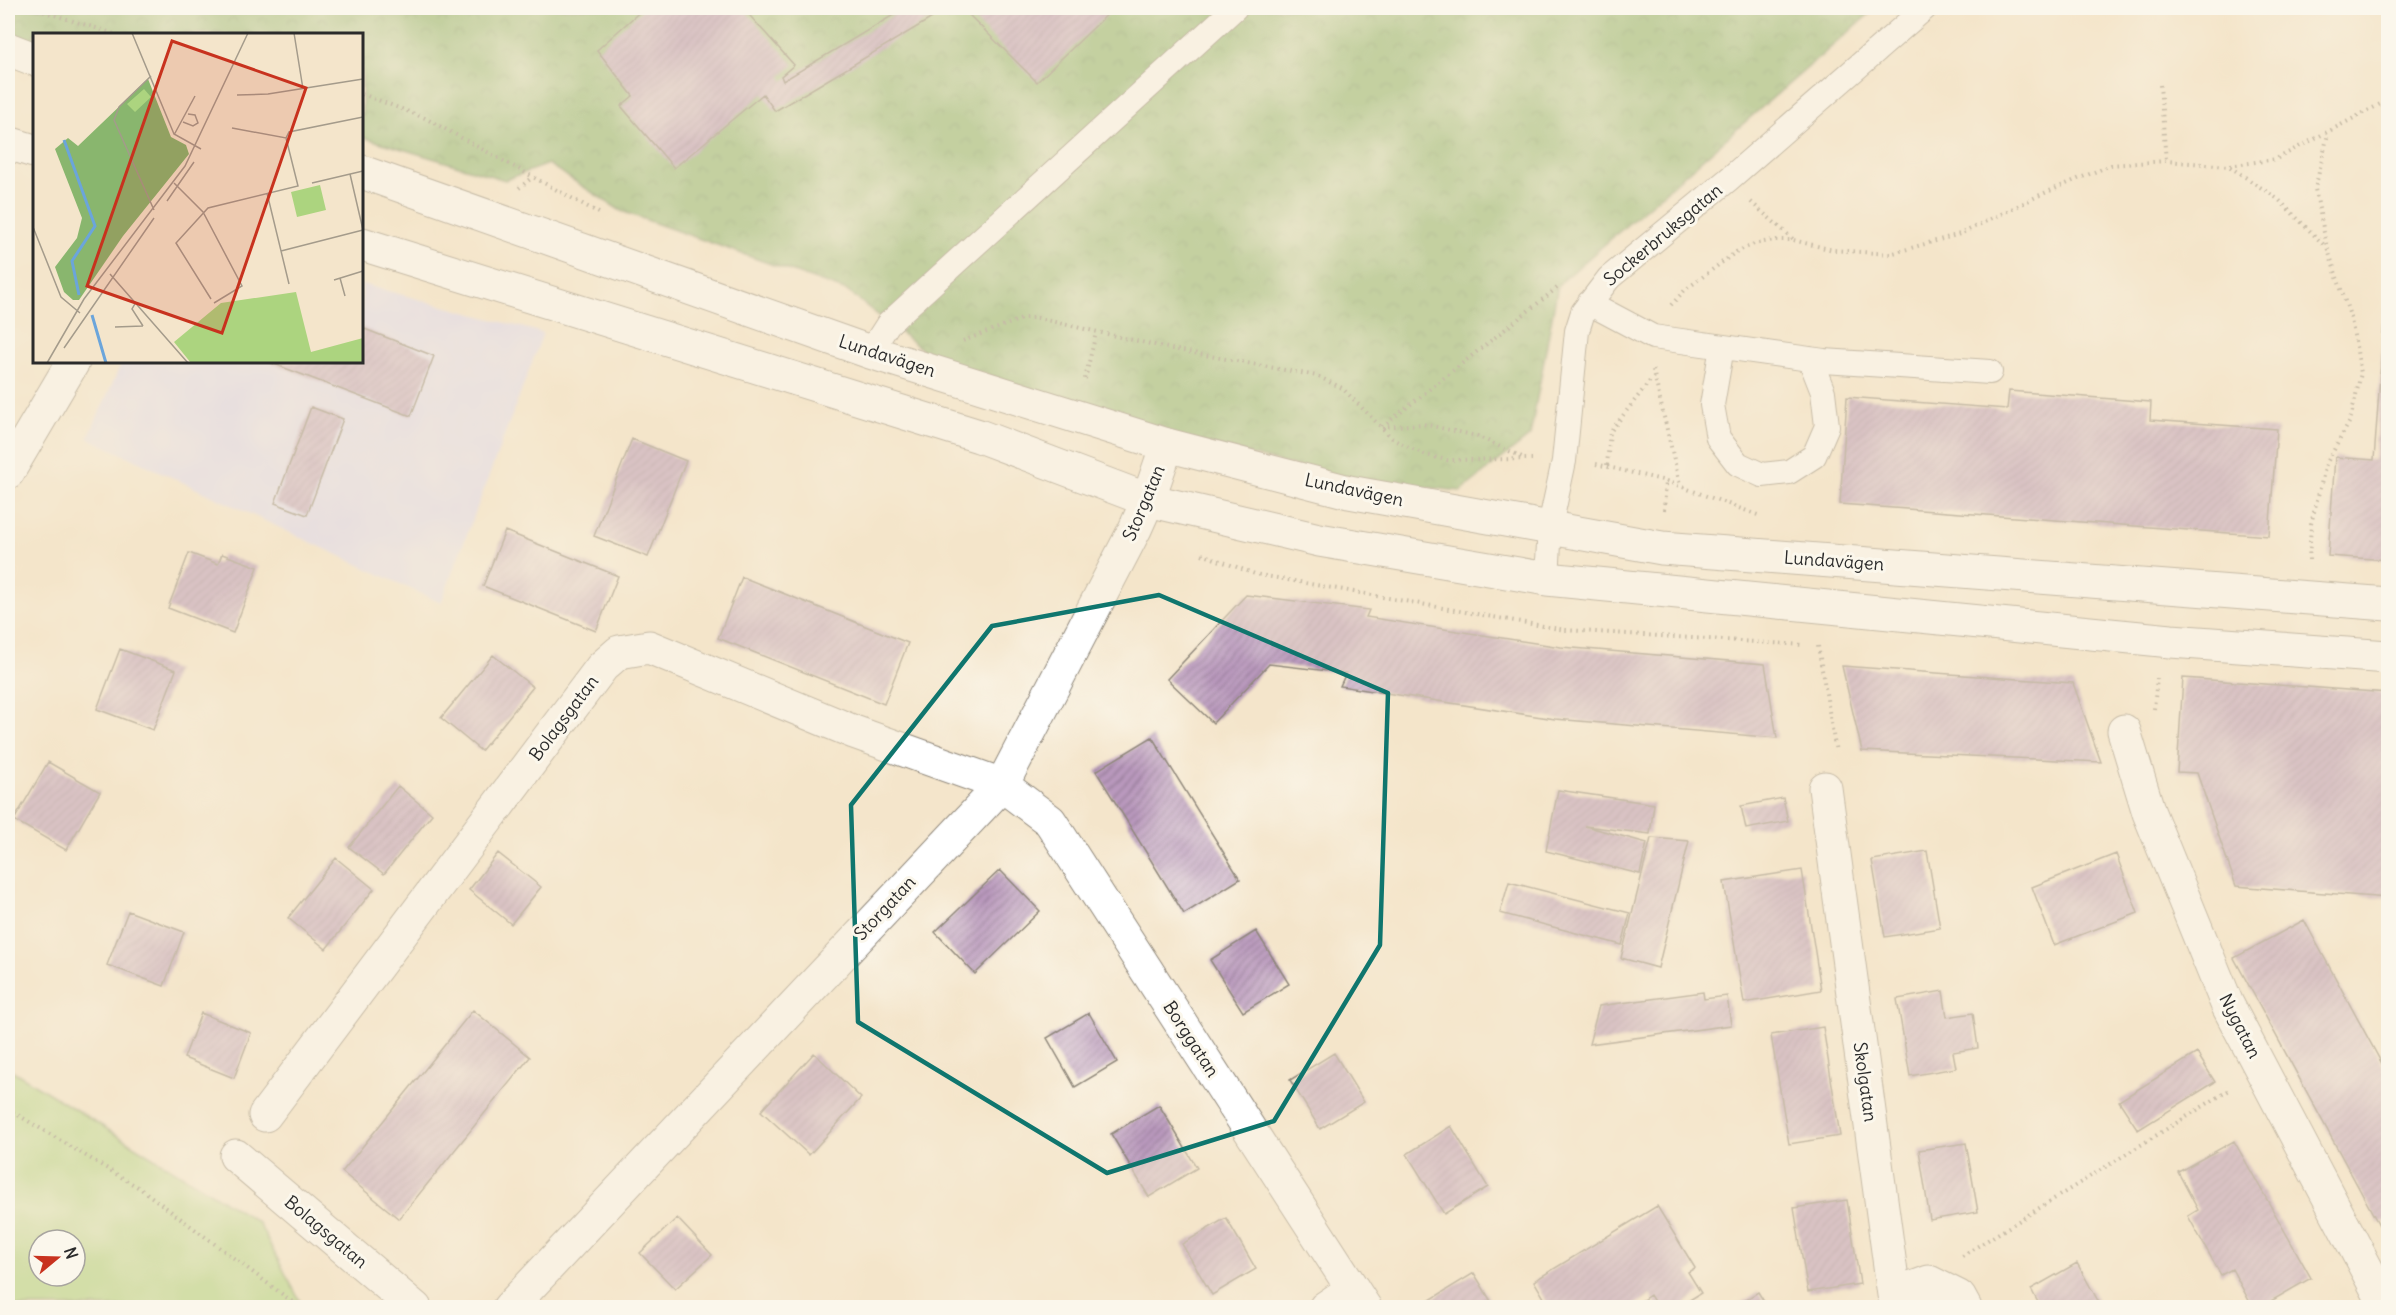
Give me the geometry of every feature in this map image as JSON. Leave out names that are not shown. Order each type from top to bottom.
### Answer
[{"type":"street","points":[[8,49],[33,59]]},
{"type":"street","points":[[8,143],[33,151]]},
{"type":"street","name":"Lundavägen","points":[[363,172],[870,352],[1167,445],[1348,492],[1550,526],[1662,548],[2388,604]]},
{"type":"street","points":[[363,244],[979,436],[1148,500],[1319,540],[1548,579],[2170,641],[2388,657]]},
{"type":"street","points":[[8,470],[72,363]]},
{"type":"street","name":"Storgatan","points":[[509,1308],[1002,785],[1148,500],[1167,445]]},
{"type":"street","name":"Bolagsgatan","points":[[265,1115],[602,667],[619,652],[649,647],[854,732],[1002,785]]},
{"type":"street","name":"Nygatan","points":[[2124,731],[2149,813],[2227,1004],[2384,1292]]},
{"type":"street","name":"Borggatan","points":[[1002,785],[1050,821],[1359,1298]]},
{"type":"street","name":"Skolgatan","points":[[1825,788],[1884,1301],[1929,1282]]},
{"type":"street","name":"Bolagsgatan","points":[[236,1156],[415,1308]]},
{"type":"street","points":[[1929,1282],[1959,1297],[1965,1308]]},
{"type":"street","points":[[1325,1308],[1359,1298]]},
{"type":"lane","points":[[870,352],[888,324],[1234,8]]},
{"type":"lane","name":"Sockerbruksgatan","points":[[1548,579],[1550,526],[1564,461],[1577,331],[1583,312],[1616,271],[1729,179],[1925,8]]},
{"type":"lane","points":[[1589,303],[1653,337],[1810,359],[1990,372]]},
{"type":"lane","points":[[1722,347],[1712,405],[1718,438],[1738,464],[1762,475],[1789,472],[1814,456],[1827,426],[1823,392],[1810,359]]},
{"type":"path","points":[[32,8],[112,33]]},
{"type":"path","points":[[2160,85],[2166,161]]},
{"type":"path","points":[[363,94],[425,118],[607,218]]},
{"type":"path","points":[[1680,486],[1653,376],[1653,337],[1658,321],[1685,290],[1736,252],[1755,244],[1774,240],[1793,240],[1833,250],[1890,254],[1960,234],[2040,195],[2111,165],[2166,161],[2229,166],[2276,159],[2388,100]]},
{"type":"path","points":[[2309,569],[2312,524],[2326,464],[2350,421],[2361,373],[2351,319],[2326,247],[2315,189],[2328,133]]},
{"type":"path","points":[[2229,166],[2278,199],[2326,247]]},
{"type":"path","points":[[1729,179],[1793,240]]},
{"type":"path","points":[[1382,427],[1563,283],[1589,303]]},
{"type":"path","points":[[959,341],[966,341],[1024,318],[1037,318],[1151,345],[1317,376],[1342,388],[1394,440],[1408,448],[1447,460],[1525,458],[1477,436],[1423,424],[1382,427]]},
{"type":"path","points":[[1607,465],[1610,432],[1653,376]]},
{"type":"path","points":[[1818,646],[1837,759],[1825,788]]},
{"type":"path","points":[[1929,1282],[1966,1253],[2262,1069]]},
{"type":"path","points":[[8,1109],[141,1189],[302,1308]]},
{"type":"path","points":[[198,1308],[294,1303]]},
{"type":"highlighted area","points":[[1159,595],[1388,693],[1380,945],[1274,1121],[1107,1173],[858,1022],[851,805],[992,626]]},
{"type":"shaded area","points":[[363,284],[543,333],[441,603],[88,438],[122,363],[363,363]]},
{"type":"green space","points":[[8,8],[1876,8],[1558,285],[1530,436],[1461,491],[1345,479],[1176,436],[932,357],[847,291],[621,211],[548,164],[505,180],[363,137],[363,33],[33,33],[33,42],[8,33]]},
{"type":"green space","points":[[8,1068],[258,1222],[303,1307],[8,1307]]},
{"type":"building","points":[[644,8],[743,8],[794,65],[781,76],[783,81],[905,8],[949,8],[775,111],[763,94],[674,168],[621,106],[633,96],[597,50]]},
{"type":"building","points":[[962,8],[1114,8],[1037,82]]},
{"type":"building","points":[[2385,307],[2388,308],[2388,560],[2328,556],[2335,457],[2374,460]]},
{"type":"building","points":[[363,328],[434,356],[411,416],[272,363],[363,363]]},
{"type":"building","points":[[2009,391],[2151,402],[2150,420],[2277,429],[2269,536],[1840,504],[1847,397],[2007,409]]},
{"type":"building","points":[[311,407],[343,419],[307,515],[275,503]]},
{"type":"building","points":[[632,439],[686,461],[648,557],[594,536]]},
{"type":"building","points":[[505,531],[618,576],[596,631],[483,586]]},
{"type":"building","points":[[189,553],[218,564],[222,554],[258,567],[233,633],[168,608]]},
{"type":"building","points":[[742,577],[908,643],[884,704],[718,638]]},
{"type":"building","points":[[1246,595],[1369,610],[1366,617],[1561,647],[1765,664],[1777,738],[1555,719],[1340,686],[1346,673],[1269,664],[1213,723],[1167,679]]},
{"type":"building","points":[[120,649],[176,670],[153,730],[97,709]]},
{"type":"building","points":[[493,655],[533,687],[481,751],[441,718]]},
{"type":"building","points":[[1842,666],[2073,683],[2101,762],[1862,751]]},
{"type":"building","points":[[2183,678],[2388,693],[2388,898],[2236,886],[2197,773],[2177,772]]},
{"type":"building","points":[[1152,737],[1240,879],[1184,914],[1096,771]]},
{"type":"building","points":[[48,762],[100,792],[66,850],[14,820]]},
{"type":"building","points":[[398,786],[432,814],[384,874],[349,847]]},
{"type":"building","points":[[1558,790],[1654,804],[1650,834],[1585,826],[1647,843],[1640,874],[1546,851]]},
{"type":"building","points":[[1783,798],[1788,821],[1746,829],[1741,806]]},
{"type":"building","points":[[1651,838],[1689,841],[1658,968],[1621,958]]},
{"type":"building","points":[[1927,851],[1940,928],[1885,937],[1872,860]]},
{"type":"building","points":[[498,853],[541,887],[511,924],[469,890]]},
{"type":"building","points":[[2116,854],[2138,913],[2054,945],[2032,887]]},
{"type":"building","points":[[336,858],[374,889],[326,949],[288,918]]},
{"type":"building","points":[[1000,870],[1040,911],[975,974],[935,932]]},
{"type":"building","points":[[1802,870],[1821,990],[1744,1003],[1724,882]]},
{"type":"building","points":[[1509,882],[1630,913],[1622,945],[1500,913]]},
{"type":"building","points":[[128,911],[184,932],[164,986],[107,965]]},
{"type":"building","points":[[2304,920],[2388,1075],[2388,1220],[2379,1225],[2234,958]]},
{"type":"building","points":[[1256,931],[1289,984],[1243,1012],[1210,960]]},
{"type":"building","points":[[1943,991],[1947,1017],[1973,1013],[1978,1048],[1953,1052],[1956,1068],[1910,1076],[1897,999]]},
{"type":"building","points":[[1703,992],[1704,999],[1727,996],[1731,1025],[1589,1044],[1599,1006]]},
{"type":"building","points":[[473,1010],[530,1057],[399,1219],[342,1172]]},
{"type":"building","points":[[201,1013],[251,1033],[234,1078],[184,1058]]},
{"type":"building","points":[[1089,1013],[1117,1062],[1075,1087],[1047,1038]]},
{"type":"building","points":[[1823,1027],[1840,1136],[1789,1144],[1771,1035]]},
{"type":"building","points":[[814,1053],[861,1098],[809,1155],[761,1111]]},
{"type":"building","points":[[1334,1053],[1364,1102],[1320,1129],[1290,1080]]},
{"type":"building","points":[[2197,1053],[2215,1082],[2138,1130],[2119,1101]]},
{"type":"building","points":[[1159,1105],[1197,1168],[1149,1197],[1111,1134]]},
{"type":"building","points":[[1451,1126],[1488,1187],[1444,1214],[1407,1154]]},
{"type":"building","points":[[2234,1141],[2311,1278],[2259,1308],[2253,1308],[2232,1269],[2221,1275],[2188,1216],[2198,1210],[2178,1172]]},
{"type":"building","points":[[1966,1143],[1978,1212],[1930,1220],[1919,1150]]},
{"type":"building","points":[[1847,1200],[1860,1284],[1808,1292],[1794,1208]]},
{"type":"building","points":[[1657,1206],[1695,1268],[1688,1272],[1701,1293],[1677,1308],[1658,1308],[1650,1295],[1631,1308],[1540,1308],[1547,1303],[1534,1281]]},
{"type":"building","points":[[677,1218],[712,1255],[675,1289],[640,1253]]},
{"type":"building","points":[[1226,1218],[1256,1269],[1212,1295],[1182,1244]]},
{"type":"building","points":[[2077,1263],[2102,1308],[2041,1308],[2031,1289]]},
{"type":"building","points":[[1474,1273],[1495,1308],[1427,1308],[1425,1303]]},
{"type":"building","points":[[1758,1292],[1768,1308],[1733,1308]]}]
